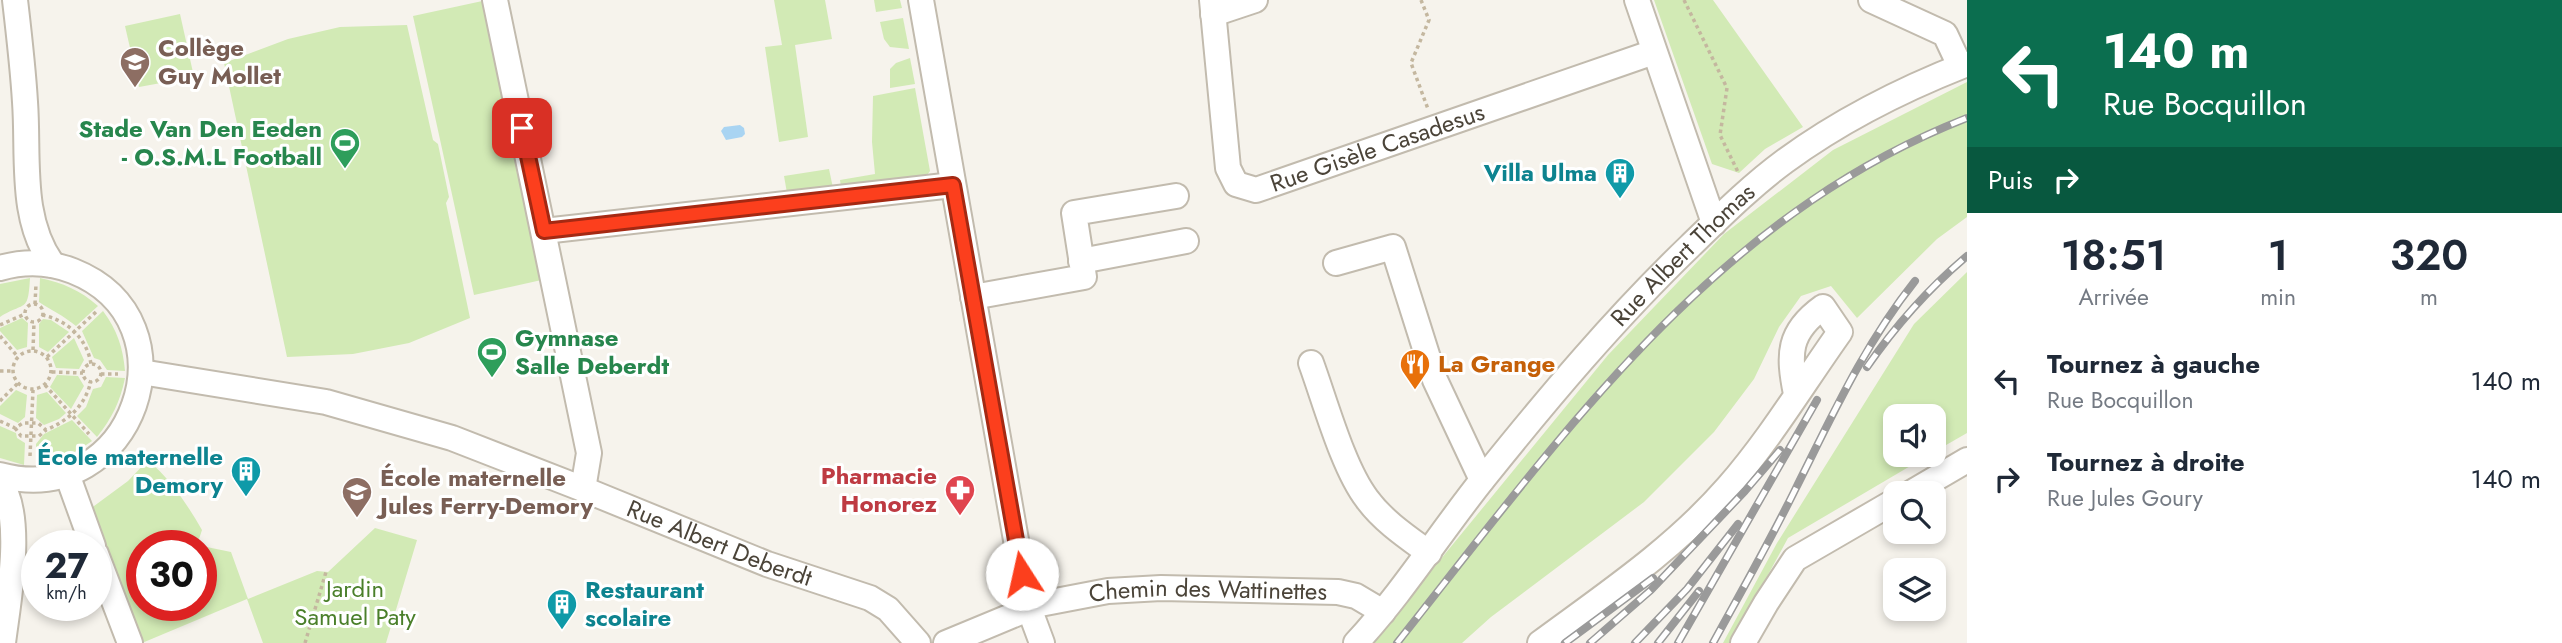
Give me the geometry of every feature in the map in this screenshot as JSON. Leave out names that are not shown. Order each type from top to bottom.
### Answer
[{"type":"street","points":[[15,0],[26,103],[29,200],[44,270]]},
{"type":"street","points":[[495,0],[589,453],[583,489]]},
{"type":"street","points":[[921,0],[1030,608],[1042,643]]},
{"type":"street","points":[[1213,7],[1255,0]]},
{"type":"street","points":[[1637,0],[1714,223]]},
{"type":"street","points":[[1871,0],[1945,34],[1964,65]]},
{"type":"street","name":"Rue Gisèle Casadesus","points":[[1213,7],[1228,168],[1236,184],[1256,190],[1654,52]]},
{"type":"street","name":"Rue Albert Thomas","points":[[1343,643],[1426,551],[1603,334],[1637,297],[1748,191],[1788,159],[1852,118],[1907,88],[1964,65]]},
{"type":"street","points":[[544,231],[953,185]]},
{"type":"street","points":[[973,297],[1084,277],[1074,213],[1176,196]]},
{"type":"street","points":[[1,267],[17,246],[29,200]]},
{"type":"street","points":[[1081,261],[1186,242]]},
{"type":"street","points":[[1336,263],[1393,247],[1435,380],[1482,480]]},
{"type":"street","points":[[1,267],[28,263],[44,270],[85,276],[112,298],[124,314],[139,351],[141,372],[136,402],[123,430],[103,454],[86,466],[36,486],[27,499],[14,545],[3,643]]},
{"type":"street","points":[[1311,363],[1349,468],[1366,498],[1386,520],[1426,551]]},
{"type":"street","name":"Rue Albert Deberdt","points":[[141,372],[343,406],[452,438],[767,565],[880,603],[918,643]]},
{"type":"street","points":[[1539,643],[1683,534],[1768,439],[1796,394]]},
{"type":"street","points":[[1931,481],[1967,460]]},
{"type":"street","points":[[0,475],[29,480],[58,476]]},
{"type":"street","points":[[58,476],[85,530]]},
{"type":"street","points":[[0,482],[10,503],[14,545]]},
{"type":"street","points":[[1743,643],[1795,559],[1883,508]]},
{"type":"street","name":"Chemin des Wattinettes","points":[[946,643],[1030,608],[1074,596],[1143,589],[1338,592],[1356,596],[1376,608]]},
{"type":"street","points":[[112,596],[130,643]]},
{"type":"street","name":"Rue Albert Thomas","points":[[1356,643],[1376,608]]},
{"type":"path","points":[[1422,0],[1429,20],[1412,63],[1434,128]]},
{"type":"path","points":[[1684,0],[1727,88],[1720,135],[1748,191]]},
{"type":"path","points":[[35,304],[44,270]]},
{"type":"path","points":[[47,357],[112,298]]},
{"type":"path","points":[[35,304],[40,307],[42,314],[39,320],[34,322],[27,319],[25,314],[27,307],[35,304]]},
{"type":"path","points":[[0,325],[25,314]]},
{"type":"path","points":[[42,314],[52,316],[75,332],[85,344],[91,364]]},
{"type":"path","points":[[33,350],[34,322]]},
{"type":"path","points":[[0,336],[18,357]]},
{"type":"path","points":[[33,350],[47,357],[52,372],[45,385],[33,389],[18,383],[13,371],[18,357],[33,350]]},
{"type":"path","points":[[0,421],[16,428],[21,436],[39,436],[72,415],[82,404],[91,381],[98,378],[100,371],[96,365],[91,364],[86,366],[83,373]]},
{"type":"path","points":[[0,371],[13,371]]},
{"type":"path","points":[[52,372],[83,373]]},
{"type":"path","points":[[83,373],[87,380],[91,381]]},
{"type":"path","points":[[0,401],[18,383]]},
{"type":"path","points":[[45,385],[89,434]]},
{"type":"path","points":[[30,458],[33,389]]},
{"type":"path","points":[[16,428],[23,422],[30,422],[38,423],[47,430]]},
{"type":"path","points":[[305,643],[326,572]]},
{"type":"green space","points":[[487,0],[546,279],[474,295],[413,16]]},
{"type":"green space","points":[[774,0],[825,0],[832,39],[795,45],[808,137],[779,142],[765,47],[782,45]]},
{"type":"green space","points":[[874,0],[900,0],[902,8],[876,12]]},
{"type":"green space","points":[[1654,0],[1713,0],[1803,127],[1765,149],[1739,173],[1712,164]]},
{"type":"green space","points":[[180,14],[194,77],[139,87],[125,26]]},
{"type":"green space","points":[[903,18],[909,49],[890,47],[884,39],[880,22]]},
{"type":"green space","name":"Stade Van Den Eeden - O.S.M.L Football","points":[[407,25],[433,140],[438,144],[449,197],[446,203],[470,318],[409,343],[353,354],[287,357],[224,63],[288,39],[340,27]]},
{"type":"green space","points":[[910,58],[915,84],[890,88],[890,69],[896,63]]},
{"type":"green space","points":[[1967,82],[1967,217],[1937,239],[1857,318],[1831,286],[1801,296],[1779,327],[1754,379],[1714,432],[1644,502],[1491,617],[1462,643],[1372,643],[1608,355],[1724,234],[1833,150]]},
{"type":"green space","points":[[915,88],[930,171],[925,178],[841,187],[840,180],[875,174],[872,142],[873,96]]},
{"type":"green space","points":[[829,169],[833,188],[787,193],[784,176]]},
{"type":"green space","points":[[1967,272],[1967,433],[1946,445],[1946,404],[1883,404],[1883,467],[1909,467],[1788,538],[1731,643],[1723,643],[1777,543],[1914,324]]},
{"type":"green space","points":[[30,278],[28,297],[24,305],[0,317],[0,284]]},
{"type":"green space","points":[[40,278],[71,288],[98,306],[76,326],[39,302]]},
{"type":"green space","points":[[103,311],[119,339],[125,371],[107,370],[100,360],[94,358],[82,331]]},
{"type":"green space","points":[[22,318],[28,323],[27,347],[17,350],[0,328]]},
{"type":"green space","points":[[43,319],[51,320],[69,332],[48,352],[39,347],[39,324]]},
{"type":"green space","points":[[74,338],[84,360],[79,369],[56,368],[52,357]]},
{"type":"green space","points":[[57,375],[78,376],[84,386],[71,409],[50,387]]},
{"type":"green space","points":[[106,377],[125,378],[115,409],[97,437],[77,416],[86,407],[93,389],[101,387]]},
{"type":"green space","points":[[16,390],[27,395],[25,417],[18,423],[0,414],[0,406]]},
{"type":"green space","points":[[47,392],[66,413],[44,425],[36,418],[37,395]]},
{"type":"green space","points":[[72,420],[92,441],[66,456],[36,465],[36,444],[44,434]]},
{"type":"green space","points":[[0,426],[16,433],[17,438],[25,443],[24,465],[0,458]]},
{"type":"green space","name":"Jardin Samuel Paty","points":[[148,460],[178,493],[202,530],[126,530],[126,602],[112,566],[112,530],[98,530],[90,509],[128,481]]},
{"type":"green space","name":"Jardin Samuel Paty","points":[[375,528],[417,540],[386,643],[263,643],[247,599],[217,612],[217,549],[231,552],[248,599],[317,571],[328,572]]},
{"type":"green space","name":"Jardin Samuel Paty","points":[[133,621],[194,621],[142,643]]},
{"type":"water","points":[[740,125],[745,134],[726,140],[721,131],[724,127]]},
{"type":"railway","points":[[1397,643],[1582,413],[1648,341],[1718,274],[1794,213],[1876,161],[1967,118]]},
{"type":"railway","points":[[1867,367],[1913,308],[1967,256]]},
{"type":"railway","points":[[1713,643],[1864,356],[1915,281]]},
{"type":"railway","points":[[1678,643],[1817,400]]},
{"type":"railway","points":[[1590,643],[1651,590],[1780,450]]},
{"type":"railway","points":[[1635,643],[1687,589],[1738,524]]},
{"type":"railway","points":[[1565,643],[1653,578]]},
{"type":"railway","points":[[1658,643],[1699,591]]},
{"type":"place","name":"Collège Guy Mollet","points":[[135,89]]},
{"type":"place","name":"Stade Van Den Eeden - O.S.M.L Football","points":[[345,170]]},
{"type":"place","name":"Villa Ulma","points":[[1620,200]]},
{"type":"place","name":"Gymnase Salle Deberdt","points":[[492,379]]},
{"type":"place","name":"La Grange","points":[[1415,391]]},
{"type":"place","name":"École maternelle Demory","points":[[246,498]]},
{"type":"place","name":"Pharmacie Honorez","points":[[960,517]]},
{"type":"place","name":"École maternelle Jules Ferry-Demory","points":[[357,519]]},
{"type":"place","name":"Restaurant scolaire","points":[[562,631]]},
{"type":"route","points":[[522,128],[544,231],[953,185],[1022,574]]}]
